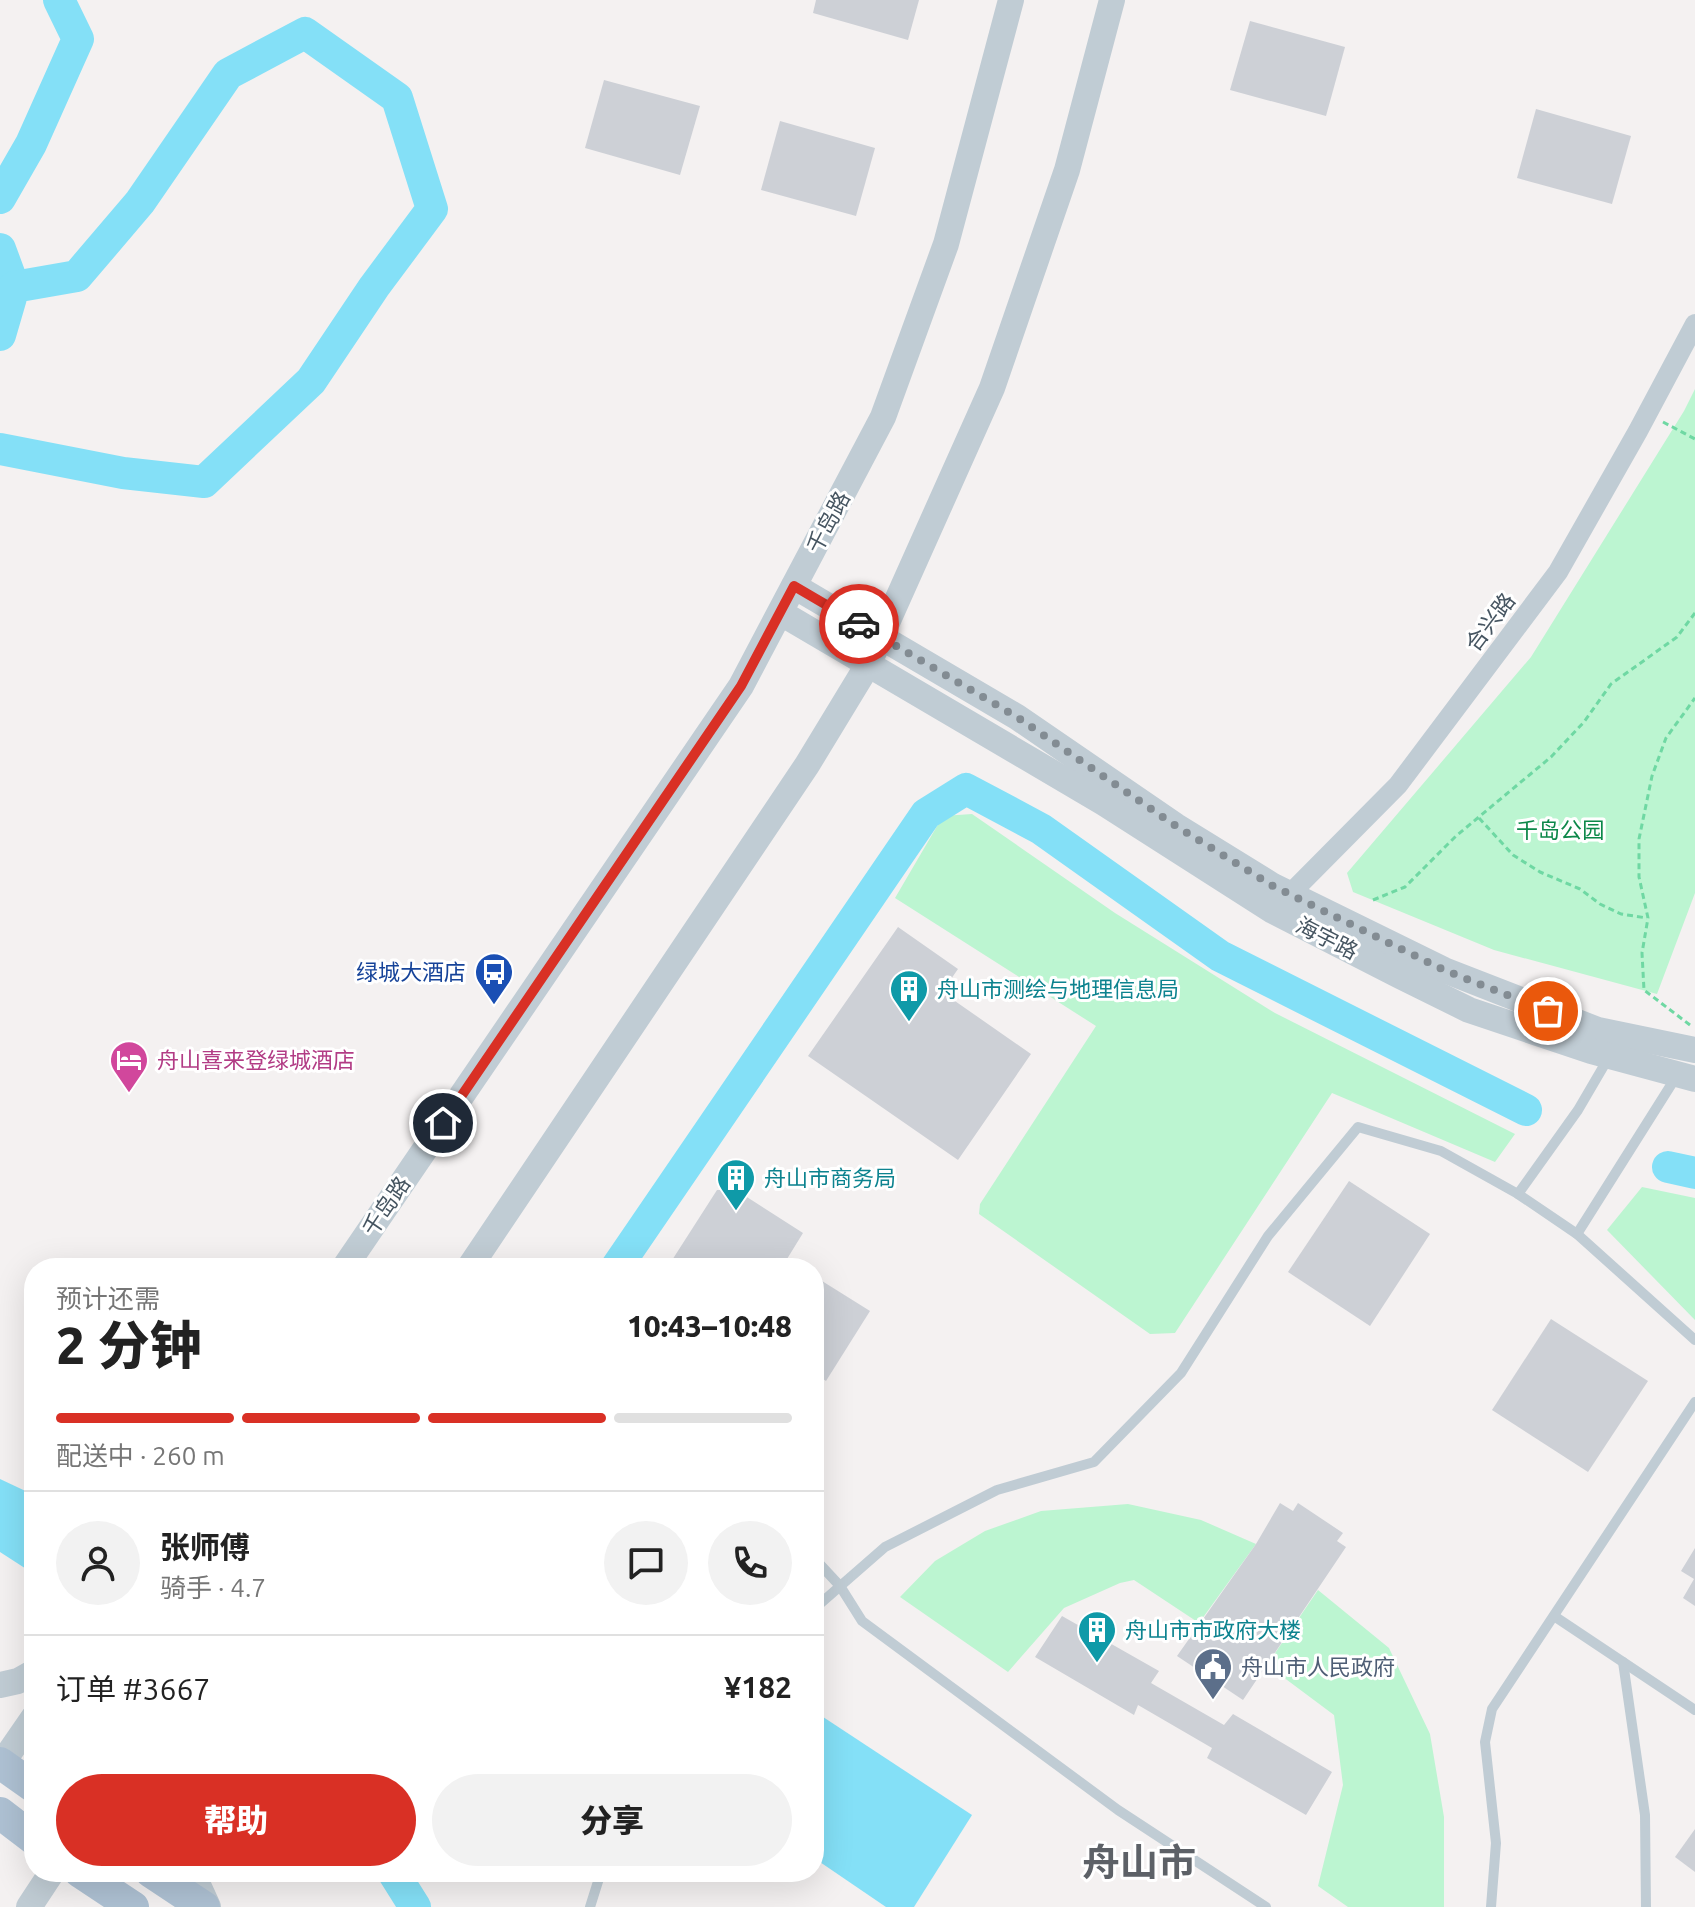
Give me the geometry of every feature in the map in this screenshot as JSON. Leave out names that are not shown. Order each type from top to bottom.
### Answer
[{"type":"main road","points":[[0,1765],[24,1781]]},
{"type":"main road","points":[[0,1813],[24,1831]]},
{"type":"main road","points":[[95,1882],[133,1907]]},
{"type":"main road","points":[[167,1882],[206,1907]]},
{"type":"street","name":"千岛路","points":[[351,1258],[741,686],[781,613],[883,417],[946,244],[1011,0]]},
{"type":"street","points":[[476,1258],[807,765],[869,663],[992,388],[1067,170],[1112,0]]},
{"type":"street","name":"合兴路","points":[[1281,902],[1398,785],[1558,572],[1695,324]]},
{"type":"street","name":"海宇路","points":[[794,586],[1017,717],[1281,902],[1598,1030],[1693,1040]]},
{"type":"street","name":"海宇路","points":[[781,613],[1104,803],[1469,1010],[1686,1077]]},
{"type":"street","points":[[1686,1077],[1693,1040]]},
{"type":"street","points":[[0,1685],[24,1678]]},
{"type":"street","points":[[0,1765],[24,1731]]},
{"type":"street","points":[[29,1907],[45,1882]]},
{"type":"street","points":[[196,1882],[206,1907]]},
{"type":"lane","points":[[1518,1194],[1578,1110],[1610,1055]]},
{"type":"lane","points":[[1577,1234],[1686,1077]]},
{"type":"lane","points":[[824,1600],[885,1547],[997,1490],[1094,1462],[1181,1373],[1268,1236],[1358,1127],[1441,1151],[1518,1194],[1577,1234],[1695,1340]]},
{"type":"lane","points":[[1491,1907],[1496,1843],[1485,1742],[1492,1709],[1695,1402]]},
{"type":"lane","points":[[824,1569],[840,1586],[862,1621],[1118,1810],[1266,1907]]},
{"type":"lane","points":[[1554,1616],[1695,1710]]},
{"type":"lane","points":[[1623,1662],[1645,1815],[1646,1907]]},
{"type":"lane","points":[[590,1907],[598,1882]]},
{"type":"path","points":[[1647,414],[1695,439]]},
{"type":"path","points":[[1373,900],[1405,887],[1456,836],[1551,757],[1584,722],[1611,684],[1677,637],[1695,613]]},
{"type":"path","points":[[1693,1040],[1644,990],[1642,953],[1648,918],[1639,877],[1639,839],[1652,776],[1666,738],[1695,698]]},
{"type":"path","points":[[1479,818],[1513,855],[1540,872],[1580,889],[1621,914],[1648,918]]},
{"type":"green space","name":"千岛公园","points":[[1695,389],[1695,893],[1657,994],[1494,950],[1353,892],[1347,873],[1531,657]]},
{"type":"green space","points":[[972,814],[1115,913],[1275,1013],[1515,1134],[1495,1162],[1332,1093],[1175,1333],[1150,1334],[979,1214],[980,1204],[1096,1026],[895,898],[943,816]]},
{"type":"green space","points":[[1642,1187],[1695,1198],[1695,1320],[1607,1230]]},
{"type":"green space","points":[[1128,1504],[1201,1520],[1256,1544],[1199,1623],[1134,1580],[1120,1583],[1064,1608],[1008,1672],[900,1597],[935,1561],[985,1531],[1041,1511]]},
{"type":"green space","points":[[1318,1590],[1389,1648],[1430,1734],[1444,1817],[1444,1907],[1348,1907],[1318,1886],[1343,1785],[1334,1715],[1267,1665]]},
{"type":"water","points":[[0,1479],[24,1490],[24,1568],[0,1552]]},
{"type":"water","points":[[824,1718],[972,1815],[914,1907],[886,1907],[824,1865]]},
{"type":"building","points":[[816,0],[919,0],[908,40],[813,13]]},
{"type":"building","points":[[1250,21],[1345,47],[1326,116],[1230,90]]},
{"type":"building","points":[[604,80],[700,106],[680,175],[585,148]]},
{"type":"building","points":[[1536,109],[1631,136],[1612,204],[1517,178]]},
{"type":"building","points":[[780,121],[875,148],[856,216],[761,190]]},
{"type":"building","name":"舟山市测绘与地理信息局","points":[[898,927],[958,969],[942,992],[1031,1054],[958,1160],[808,1056]]},
{"type":"building","points":[[1349,1181],[1430,1234],[1370,1326],[1288,1272]]},
{"type":"building","name":"舟山市商务局","points":[[717,1190],[736,1190],[803,1233],[788,1258],[673,1258]]},
{"type":"building","points":[[824,1282],[870,1311],[826,1381],[824,1380]]},
{"type":"building","points":[[1551,1319],[1648,1381],[1588,1472],[1492,1410]]},
{"type":"building","points":[[1280,1503],[1293,1511],[1298,1503],[1343,1533],[1337,1541],[1346,1547],[1243,1700],[1177,1656],[1256,1544]]},
{"type":"building","points":[[1695,1548],[1695,1606],[1683,1598],[1694,1579],[1681,1571]]},
{"type":"building","points":[[1062,1616],[1159,1671],[1151,1683],[1224,1725],[1233,1714],[1332,1772],[1306,1815],[1207,1758],[1212,1748],[1138,1705],[1134,1715],[1035,1657]]},
{"type":"building","points":[[1695,1829],[1695,1872],[1675,1857]]},
{"type":"waterway","points":[[0,198],[31,144],[78,39],[59,0]]},
{"type":"waterway","points":[[0,335],[14,287],[77,276],[140,202],[228,74],[305,33],[397,98],[432,209],[374,287],[311,381],[204,482],[123,473],[0,449]]},
{"type":"waterway","points":[[0,249],[14,287]]},
{"type":"waterway","points":[[623,1258],[926,814],[966,789],[1041,829],[1220,956],[1526,1110]]},
{"type":"waterway","points":[[1668,1167],[1695,1173]]},
{"type":"waterway","points":[[399,1882],[415,1907]]},
{"type":"way so far","points":[[859,624],[1017,717],[1176,826],[1273,886],[1444,970],[1548,1011]]},
{"type":"place","name":"绿城大酒店","points":[[494,1006]]},
{"type":"place","name":"舟山市测绘与地理信息局","points":[[909,1023]]},
{"type":"place","name":"舟山喜来登绿城酒店","points":[[129,1094]]},
{"type":"place","name":"舟山市商务局","points":[[736,1212]]},
{"type":"place","name":"舟山市市政府大楼","points":[[1097,1664]]},
{"type":"place","name":"舟山市人民政府","points":[[1213,1701]]},
{"type":"district","name":"舟山市","points":[[1139,1863]]},
{"type":"route","points":[[443,1123],[741,686],[794,586],[859,624]]}]
